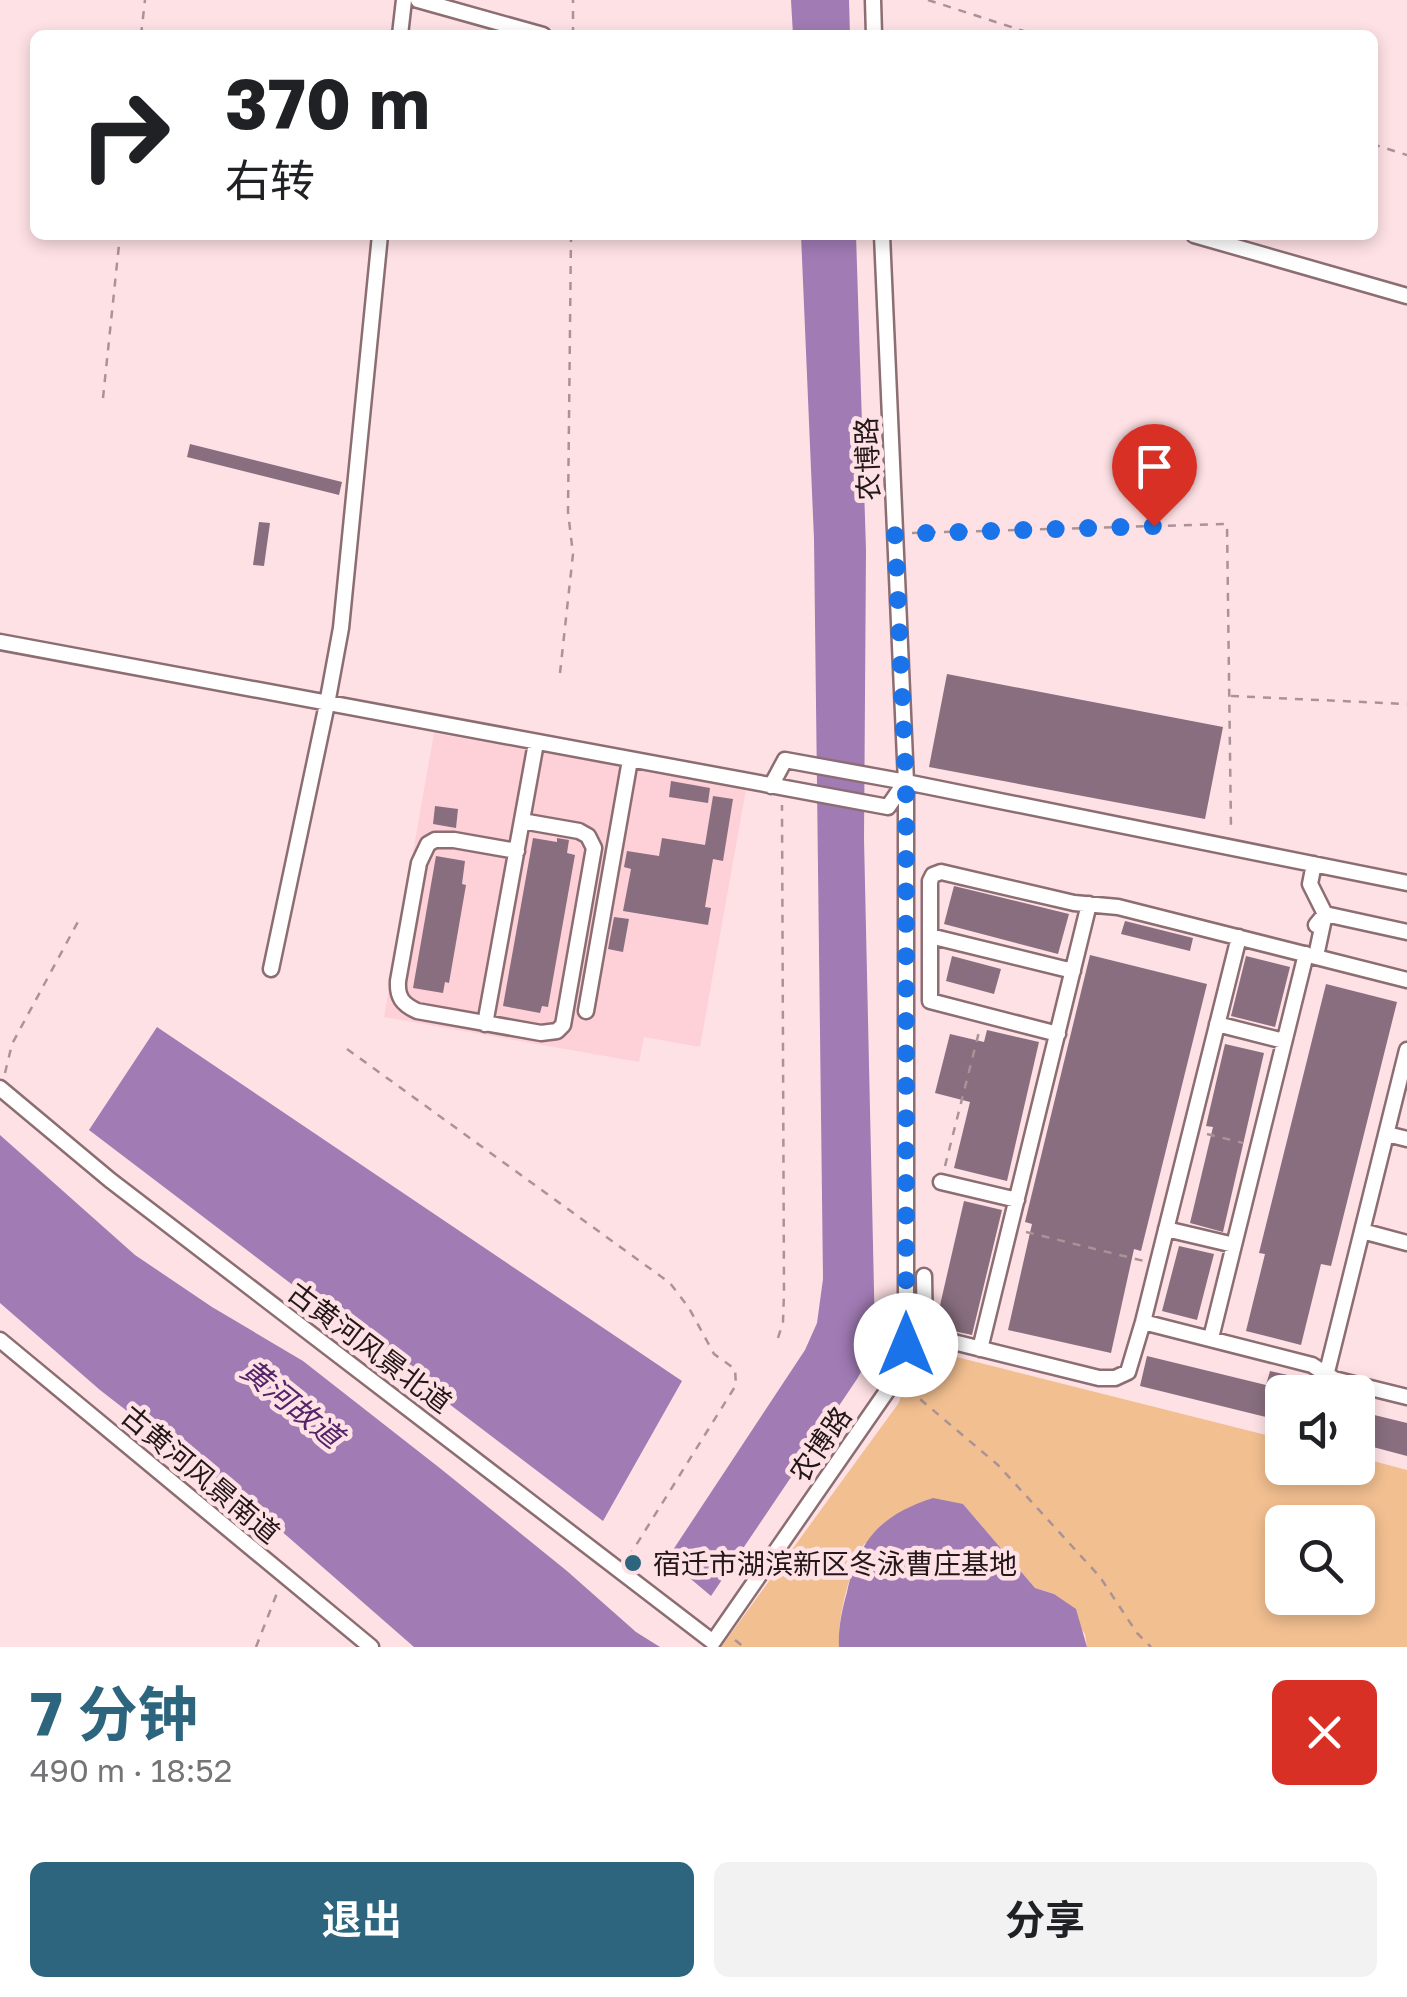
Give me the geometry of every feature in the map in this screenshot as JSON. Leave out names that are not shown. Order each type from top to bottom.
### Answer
[{"type":"street","points":[[401,30],[404,0]]},
{"type":"street","points":[[418,0],[524,30]]},
{"type":"street","points":[[873,0],[874,30]]},
{"type":"street","points":[[270,969],[341,628],[380,240]]},
{"type":"street","name":"农博路","points":[[714,1642],[896,1378],[906,1345],[906,782],[882,240]]},
{"type":"street","points":[[1211,240],[1407,296]]},
{"type":"street","points":[[0,642],[888,807],[906,782]]},
{"type":"street","points":[[485,1024],[536,743]]},
{"type":"street","points":[[586,1011],[630,760]]},
{"type":"street","points":[[776,787],[785,760],[1407,883]]},
{"type":"street","points":[[517,850],[454,840],[428,844],[420,863],[398,981],[400,998],[408,1007],[549,1034],[563,1025],[594,848],[588,836],[579,832],[522,821]]},
{"type":"street","points":[[1211,1338],[1284,1041],[1321,919],[1310,884],[1314,864]]},
{"type":"street","points":[[1058,1034],[930,1000],[933,875],[941,872],[1118,908],[1407,980]]},
{"type":"street","points":[[980,1349],[1089,904]]},
{"type":"street","points":[[1321,919],[1407,932]]},
{"type":"street","points":[[930,936],[1073,971]]},
{"type":"street","points":[[924,1276],[924,1336],[1099,1378],[1123,1376],[1132,1365],[1238,937]]},
{"type":"street","points":[[1217,1024],[1284,1041]]},
{"type":"street","points":[[1326,1374],[1407,1050]]},
{"type":"street","name":"古黄河风景北道","points":[[0,1086],[110,1180],[714,1642]]},
{"type":"street","points":[[1387,1134],[1407,1139]]},
{"type":"street","points":[[941,1182],[1017,1200]]},
{"type":"street","points":[[1166,1228],[1234,1245]]},
{"type":"street","points":[[1362,1230],[1407,1243]]},
{"type":"street","points":[[1143,1322],[1312,1365],[1334,1379],[1407,1398]]},
{"type":"street","name":"古黄河风景南道","points":[[0,1340],[371,1647]]},
{"type":"path","points":[[142,30],[145,0]]},
{"type":"path","points":[[572,30],[573,0]]},
{"type":"path","points":[[928,0],[1021,30]]},
{"type":"path","points":[[1378,146],[1407,155]]},
{"type":"path","points":[[104,398],[120,240]]},
{"type":"path","points":[[560,673],[573,554],[568,512],[570,240]]},
{"type":"path","points":[[895,534],[1227,524],[1232,848]]},
{"type":"path","points":[[1230,696],[1407,704]]},
{"type":"path","points":[[776,787],[784,1292],[784,1322],[778,1338]]},
{"type":"path","points":[[0,1086],[12,1044],[80,918]]},
{"type":"path","points":[[941,1182],[983,1014]]},
{"type":"path","points":[[347,1048],[670,1283],[714,1354],[735,1369],[736,1384],[621,1570]]},
{"type":"path","points":[[1191,1130],[1258,1147]]},
{"type":"path","points":[[1010,1228],[1157,1264]]},
{"type":"path","points":[[896,1378],[998,1465],[1100,1577],[1150,1647]]},
{"type":"path","points":[[256,1647],[284,1575]]},
{"type":"shaded area","points":[[434,733],[746,789],[700,1047],[644,1037],[639,1062],[384,1017]]},
{"type":"shaded area","points":[[921,1348],[1265,1435],[1265,1485],[1375,1485],[1375,1462],[1407,1470],[1407,1647],[1087,1647],[1085,1634],[1054,1594],[1035,1588],[963,1504],[864,1544],[846,1594],[839,1647],[721,1647],[898,1404]]},
{"type":"water","points":[[791,0],[849,0],[850,30],[793,30]]},
{"type":"water","points":[[801,240],[856,240],[866,550],[864,839],[875,1335],[870,1356],[857,1379],[711,1596],[667,1559],[805,1350],[817,1323],[823,1279],[814,539]]},
{"type":"water","points":[[157,1027],[682,1381],[603,1521],[89,1130]]},
{"type":"water","name":"黄河故道","points":[[0,1135],[135,1255],[303,1361],[567,1571],[636,1632],[660,1647],[414,1647],[279,1529],[100,1390],[0,1303]]},
{"type":"water","points":[[933,1498],[963,1504],[1035,1588],[1054,1594],[1076,1609],[1087,1647],[839,1647],[845,1599],[866,1543],[899,1512]]},
{"type":"building","points":[[190,444],[342,482],[339,495],[187,457]]},
{"type":"building","points":[[259,522],[270,523],[264,566],[253,565]]},
{"type":"building","points":[[947,674],[1223,727],[1205,819],[929,767]]},
{"type":"building","points":[[671,781],[710,788],[708,803],[669,797]]},
{"type":"building","points":[[713,796],[733,799],[723,861],[713,859],[705,907],[711,908],[708,925],[623,911],[631,869],[624,867],[627,851],[659,856],[662,838],[705,845]]},
{"type":"building","points":[[435,806],[458,809],[456,828],[433,824]]},
{"type":"building","points":[[533,838],[569,840],[567,853],[575,855],[548,1007],[542,1006],[540,1013],[503,1006]]},
{"type":"building","points":[[436,856],[465,861],[462,884],[466,885],[449,983],[445,982],[443,993],[413,988]]},
{"type":"building","points":[[954,886],[1069,914],[1058,954],[944,924]]},
{"type":"building","points":[[614,917],[629,919],[623,952],[608,949]]},
{"type":"building","points":[[1125,921],[1193,938],[1190,951],[1121,934]]},
{"type":"building","points":[[1090,955],[1207,984],[1141,1251],[1134,1249],[1111,1353],[1008,1330],[1032,1224],[1025,1222]]},
{"type":"building","points":[[952,956],[1001,969],[994,994],[946,981]]},
{"type":"building","points":[[1246,956],[1290,967],[1275,1027],[1231,1016]]},
{"type":"building","points":[[1326,984],[1397,1002],[1331,1266],[1321,1264],[1301,1345],[1246,1331],[1265,1254],[1259,1253]]},
{"type":"building","points":[[987,1030],[1039,1042],[1007,1181],[954,1168],[970,1102],[935,1093],[950,1034],[984,1042]]},
{"type":"building","points":[[1225,1044],[1264,1053],[1223,1232],[1190,1223],[1213,1127],[1206,1126]]},
{"type":"building","points":[[964,1201],[1002,1210],[972,1335],[935,1327]]},
{"type":"building","points":[[1179,1246],[1214,1254],[1197,1320],[1162,1311]]},
{"type":"building","points":[[1147,1356],[1265,1385],[1265,1417],[1140,1386]]},
{"type":"building","points":[[1375,1415],[1407,1423],[1407,1456],[1375,1448]]},
{"type":"place","name":"宿迁市湖滨新区冬泳曹庄基地","points":[[633,1563]]},
{"type":"route","points":[[906,1345],[906,782],[895,534],[1154,526]]}]
